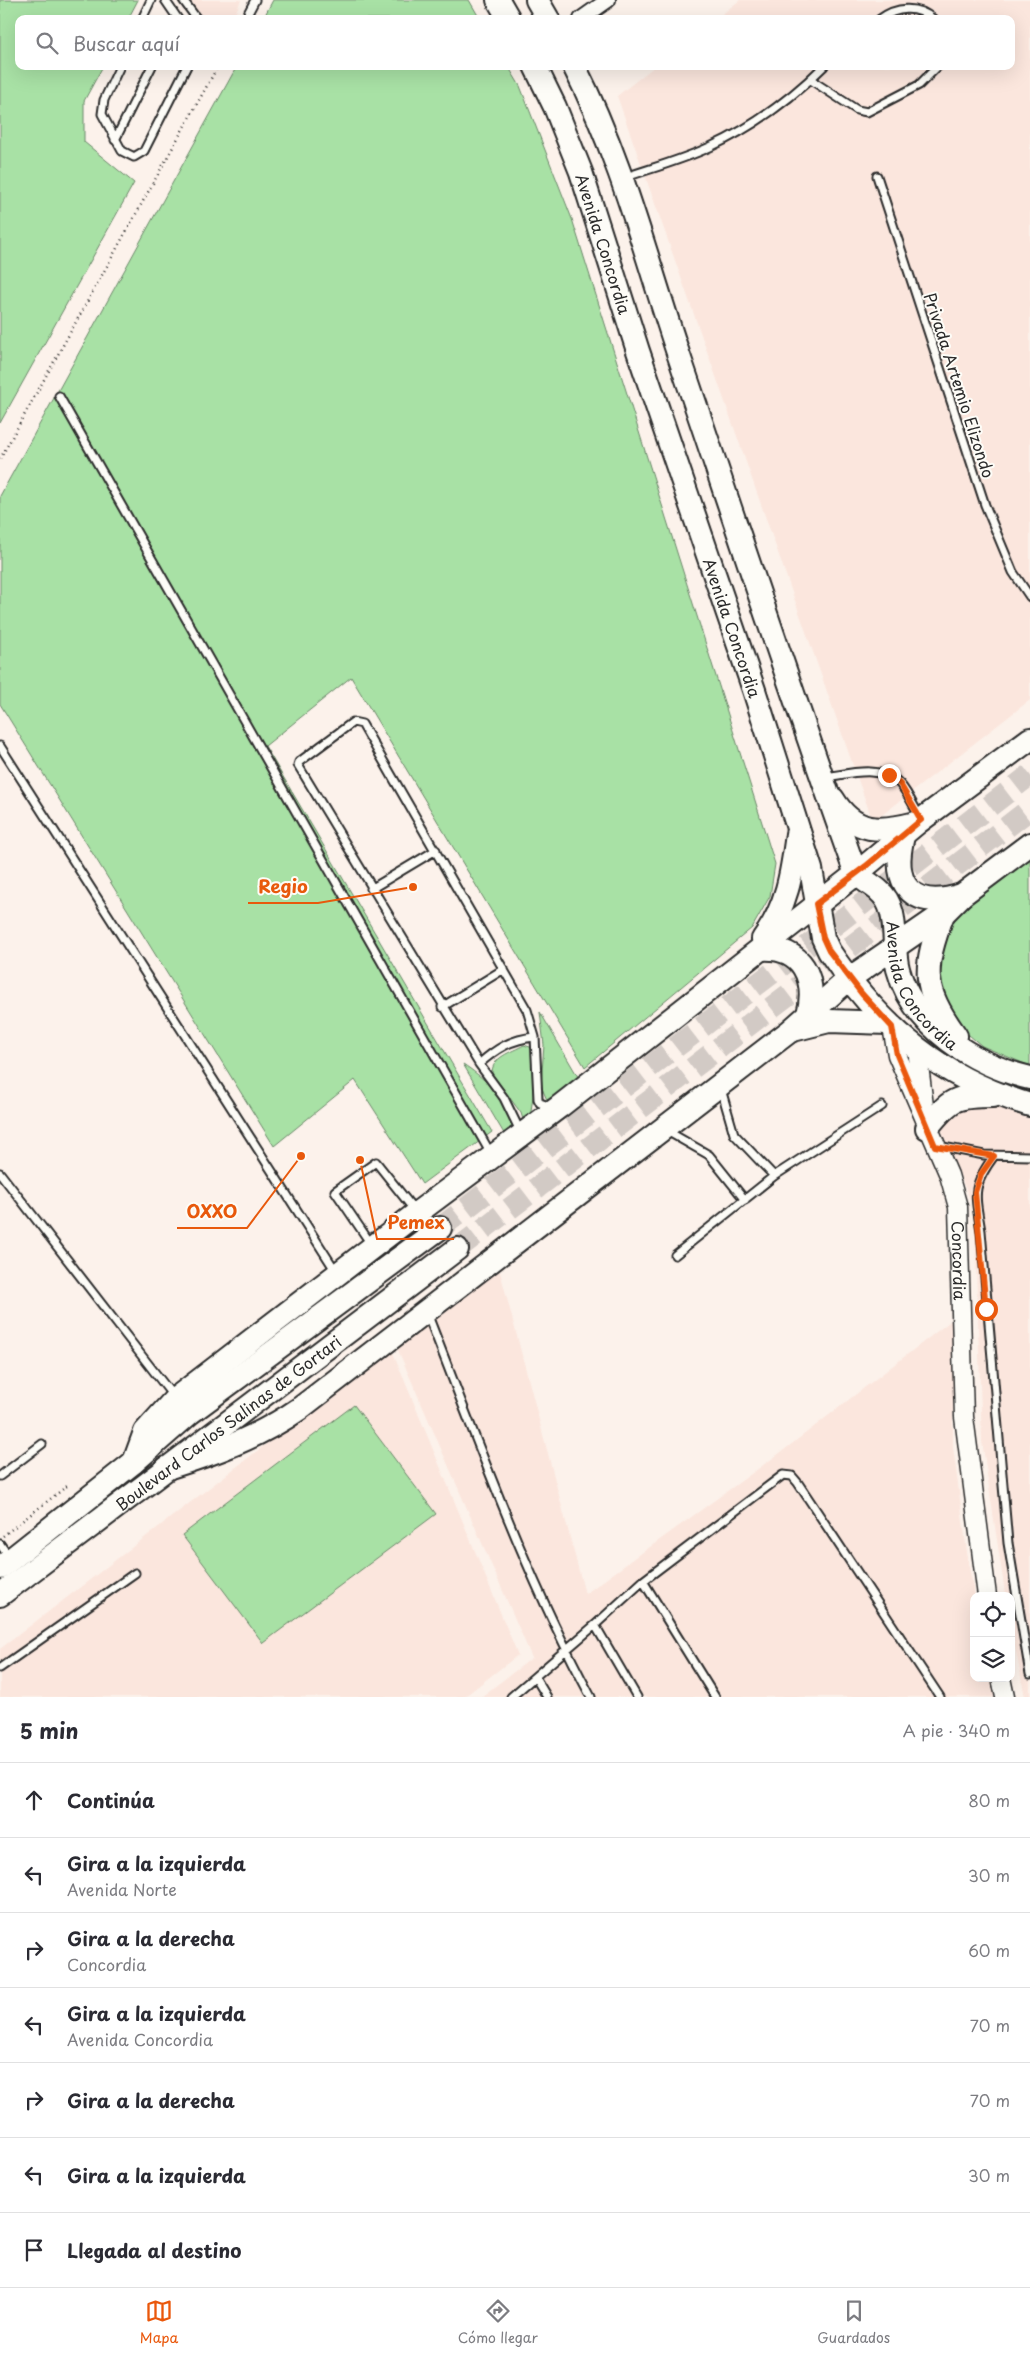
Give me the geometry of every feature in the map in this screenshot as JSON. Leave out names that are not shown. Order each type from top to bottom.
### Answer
[{"type":"main road","points":[[498,0],[507,15]]},
{"type":"main road","points":[[537,0],[546,15]]},
{"type":"main road","name":"Avenida Concordia","points":[[537,70],[555,107],[581,172],[638,351],[798,825],[811,869],[823,938],[829,951],[890,1025],[917,1049],[957,1076],[1000,1096],[1030,1105]]},
{"type":"main road","points":[[576,70],[590,98],[623,178],[675,344],[856,874]]},
{"type":"main road","points":[[134,1462],[145,1432],[175,1399],[373,1246],[559,1107],[856,874],[914,826],[1030,739]]},
{"type":"main road","points":[[823,782],[838,807],[849,818],[861,825],[879,830],[914,826]]},
{"type":"main road","points":[[756,953],[772,926],[785,898],[790,882],[798,825]]},
{"type":"main road","points":[[914,826],[898,858],[898,869],[908,888],[919,898],[934,900],[945,900],[962,895]]},
{"type":"main road","points":[[167,1468],[200,1458],[281,1422],[790,1031],[850,978],[943,914],[962,895],[1030,844]]},
{"type":"main road","name":"Avenida Concordia","points":[[856,874],[886,898],[892,919],[895,958],[901,981],[923,1017],[967,1051],[997,1068],[1030,1078]]},
{"type":"main road","points":[[943,914],[931,946],[928,964],[930,990],[944,1020],[967,1051]]},
{"type":"main road","points":[[756,953],[774,948],[787,952],[806,970],[812,986],[812,998],[808,1015]]},
{"type":"main road","points":[[790,1031],[829,1021],[890,1025]]},
{"type":"main road","points":[[929,1133],[941,1110],[954,1100],[972,1096],[1000,1096]]},
{"type":"main road","name":"Boulevard Carlos Salinas de Gortari","points":[[4,1557],[134,1462],[190,1413],[440,1228]]},
{"type":"main road","name":"Boulevard Carlos Salinas de Gortari","points":[[0,1595],[457,1249]]},
{"type":"street","points":[[587,15],[608,0]]},
{"type":"street","name":"Concordia","points":[[890,1025],[897,1055],[949,1176],[959,1218],[963,1402],[987,1592]]},
{"type":"street","points":[[917,1049],[929,1133]]},
{"type":"street","points":[[1002,1682],[1005,1697]]},
{"type":"lane","points":[[144,15],[151,0]]},
{"type":"lane","points":[[165,0],[175,15]]},
{"type":"lane","points":[[183,0],[194,15]]},
{"type":"lane","points":[[247,15],[255,0]]},
{"type":"lane","points":[[886,15],[891,12],[912,9],[927,15]]},
{"type":"lane","points":[[118,70],[104,100],[102,114],[122,151],[134,157],[144,151],[185,70]]},
{"type":"lane","points":[[115,140],[150,70]]},
{"type":"lane","points":[[623,178],[708,148],[727,138],[771,112],[811,80],[820,70]]},
{"type":"lane","points":[[811,80],[857,110],[867,112],[920,85],[934,70]]},
{"type":"lane","name":"Privada Artemio Elizondo","points":[[877,176],[986,505],[1013,572],[1030,597]]},
{"type":"lane","points":[[59,396],[492,1156]]},
{"type":"lane","points":[[521,1135],[518,1123],[504,1098],[478,1064],[442,1007],[298,765],[299,762],[353,722],[362,724],[527,1010],[535,1037],[539,1102],[551,1107],[559,1107]]},
{"type":"lane","points":[[0,746],[338,1274]]},
{"type":"lane","points":[[823,782],[870,772],[889,775],[900,784],[914,826]]},
{"type":"lane","points":[[371,889],[436,850]]},
{"type":"lane","points":[[442,1007],[504,969]]},
{"type":"lane","points":[[478,1064],[510,1041],[535,1037]]},
{"type":"lane","points":[[720,1084],[734,1134],[774,1176]]},
{"type":"lane","points":[[675,1255],[774,1176],[882,1106]]},
{"type":"lane","points":[[662,1128],[709,1155],[746,1200]]},
{"type":"lane","points":[[929,1133],[994,1156],[1030,1156]]},
{"type":"lane","points":[[994,1156],[981,1174],[975,1192],[981,1231],[1008,1542],[1018,1614],[1030,1674]]},
{"type":"lane","points":[[373,1246],[335,1191],[376,1162],[417,1213]]},
{"type":"lane","points":[[0,1173],[175,1399]]},
{"type":"lane","points":[[426,1311],[526,1564],[566,1650],[591,1697]]},
{"type":"lane","points":[[0,1476],[42,1444]]},
{"type":"lane","points":[[511,1697],[595,1625],[643,1580],[778,1477],[792,1476],[940,1697]]},
{"type":"lane","points":[[0,1668],[136,1573]]},
{"type":"lane","points":[[643,1580],[715,1697]]},
{"type":"lane","points":[[595,1625],[636,1697]]},
{"type":"lane","points":[[535,1677],[547,1697]]},
{"type":"path","points":[[0,459],[216,70]]},
{"type":"path","points":[[0,1538],[67,1486]]},
{"type":"shaded area","points":[[178,0],[241,0],[235,15],[188,15]]},
{"type":"shaded area","points":[[740,0],[1030,0],[1030,700],[873,822],[617,96],[650,70],[1015,70],[1015,15],[721,15]]},
{"type":"shaded area","points":[[966,1099],[1030,1112],[1030,1697],[1025,1697],[1015,1646],[1015,1592],[1005,1592],[982,1441],[974,1209],[936,1117]]},
{"type":"shaded area","points":[[498,1264],[585,1594],[784,1450],[953,1319],[953,1447],[969,1567],[974,1592],[970,1592],[970,1682],[993,1682],[996,1697],[481,1697],[532,1658],[395,1343]]},
{"type":"shaded area","points":[[391,1348],[518,1655],[464,1697],[0,1697],[0,1649]]},
{"type":"green space","points":[[0,0],[138,0],[130,15],[15,15],[15,70],[101,70],[84,101],[84,142],[134,183],[0,423]]},
{"type":"green space","points":[[273,0],[469,0],[478,15],[265,15]]},
{"type":"green space","points":[[235,70],[510,70],[520,86],[572,219],[775,864],[770,896],[752,928],[585,1067],[351,677],[265,746],[492,1132],[422,1184],[355,1080],[274,1146],[0,704],[0,496]]},
{"type":"green space","points":[[1030,857],[1030,1066],[982,1046],[956,1024],[935,972],[942,940],[959,913]]},
{"type":"green space","points":[[540,1012],[584,1087],[555,1101],[547,1100],[541,1086],[544,1045]]},
{"type":"green space","points":[[524,1045],[530,1047],[533,1051],[533,1096],[530,1119],[524,1123],[521,1113],[492,1074],[495,1063],[499,1059]]},
{"type":"green space","points":[[463,1064],[494,1089],[507,1106],[513,1126],[509,1142]]},
{"type":"green space","points":[[354,1405],[436,1514],[263,1643],[182,1535]]},
{"type":"tunnel","points":[[440,1228],[1030,775]]},
{"type":"tunnel","points":[[457,1249],[1030,809]]},
{"type":"place","name":"Regio","points":[[413,887]]},
{"type":"place","name":"OXXO","points":[[301,1156]]},
{"type":"place","name":"Pemex","points":[[360,1160]]},
{"type":"route","points":[[889,775],[900,784],[921,820],[866,866],[816,904],[823,938],[829,951],[862,994],[892,1027],[897,1055],[935,1146],[984,1156],[994,1156],[981,1174],[975,1192],[981,1231],[986,1309]]}]
